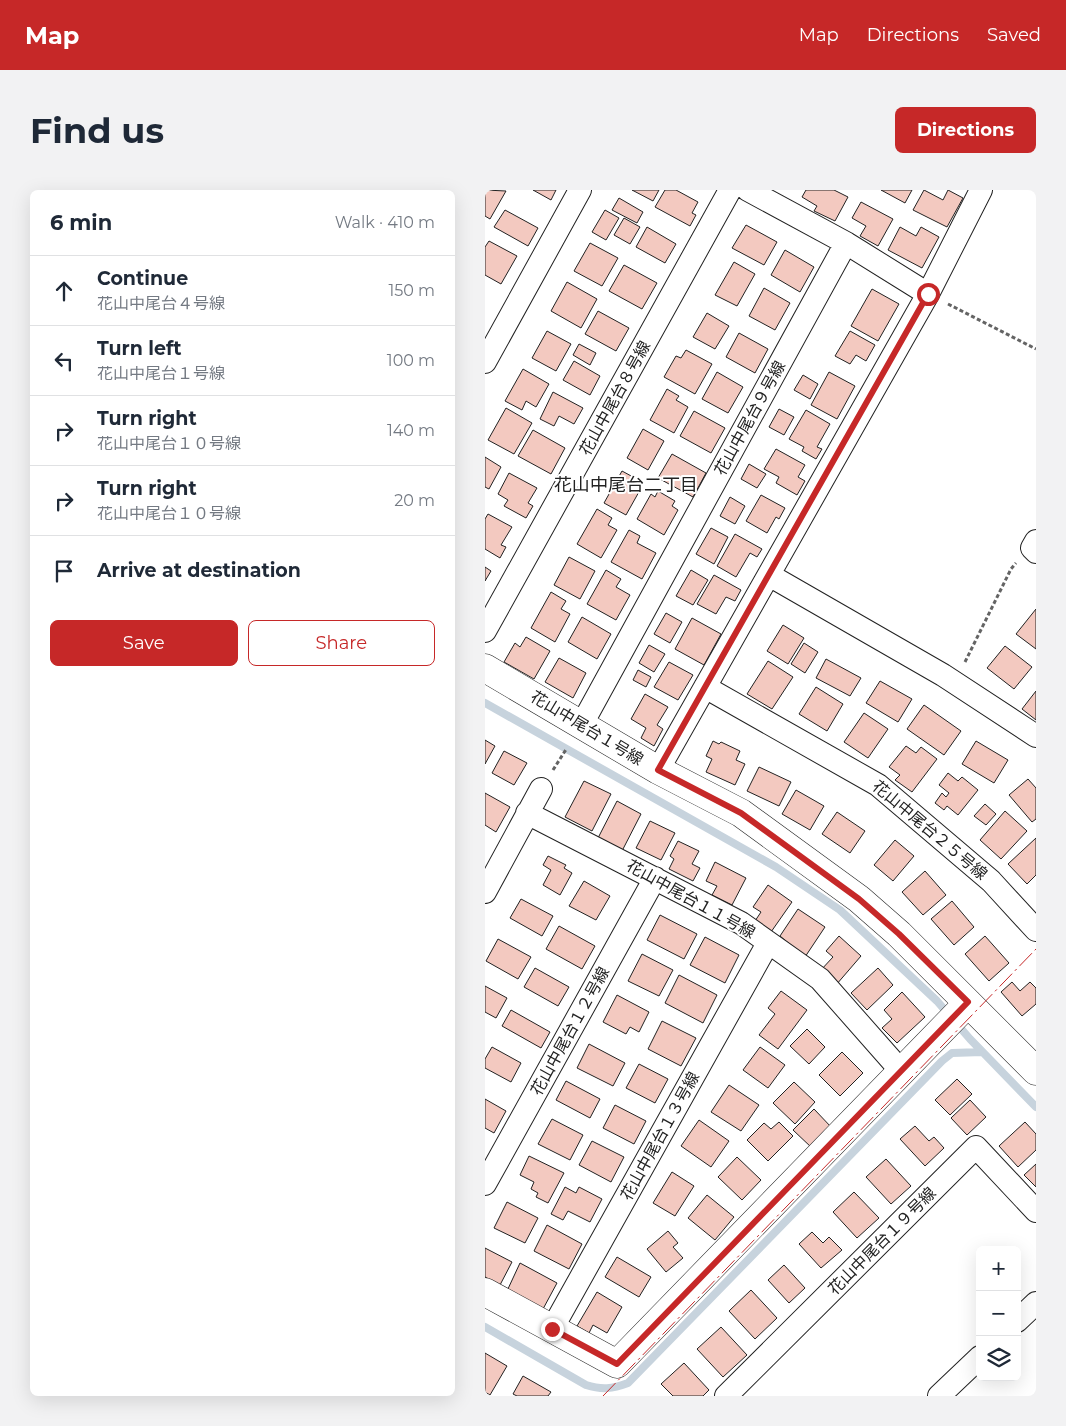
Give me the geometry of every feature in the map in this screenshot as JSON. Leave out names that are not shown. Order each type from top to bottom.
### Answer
[{"type":"street","points":[[485,362],[580,190]]},
{"type":"street","name":"花山中尾台８号線","points":[[485,631],[730,190]]},
{"type":"street","points":[[748,190],[845,243],[928,294]]},
{"type":"street","points":[[658,770],[928,294],[981,190]]},
{"type":"street","name":"花山中尾台９号線","points":[[582,724],[845,243]]},
{"type":"street","points":[[769,574],[954,682],[1036,736]]},
{"type":"street","name":"花山中尾台１号線","points":[[485,668],[658,770],[741,813],[859,899],[899,934],[966,1005],[1036,1071]]},
{"type":"street","name":"花山中尾台２５号線","points":[[705,688],[878,785],[991,880],[1036,930]]},
{"type":"street","points":[[485,892],[541,789]]},
{"type":"street","name":"花山中尾台１１号線","points":[[527,813],[741,923],[820,979],[902,1072]]},
{"type":"street","name":"花山中尾台１２号線","points":[[485,1184],[655,878]]},
{"type":"street","name":"花山中尾台１３号線","points":[[552,1329],[768,943]]},
{"type":"street","points":[[485,1292],[617,1364],[966,1005]]},
{"type":"street","name":"花山中尾台１９号線","points":[[726,1396],[976,1147],[1036,1211]]},
{"type":"street","points":[[1021,1317],[1036,1304]]},
{"type":"street","points":[[939,1396],[976,1361]]},
{"type":"path","points":[[928,294],[1036,349]]},
{"type":"path","points":[[954,682],[1011,568],[1035,547]]},
{"type":"building","points":[[485,190],[506,191],[490,219],[485,216]]},
{"type":"building","points":[[533,190],[556,190],[551,200]]},
{"type":"building","points":[[632,190],[659,190],[653,201]]},
{"type":"building","points":[[665,190],[676,190],[698,202],[692,213],[696,215],[690,226],[655,207]]},
{"type":"building","points":[[806,190],[834,190],[848,197],[835,221],[814,211],[817,206],[802,197]]},
{"type":"building","points":[[881,190],[912,190],[905,203]]},
{"type":"building","points":[[924,190],[943,200],[948,190],[963,198],[947,227],[913,210]]},
{"type":"building","points":[[619,198],[643,212],[637,223],[612,210]]},
{"type":"building","points":[[861,202],[893,219],[878,246],[860,236],[866,226],[852,218]]},
{"type":"building","points":[[505,210],[538,228],[528,246],[494,227]]},
{"type":"building","points":[[605,210],[619,218],[606,240],[592,232]]},
{"type":"building","points":[[624,218],[640,227],[630,244],[614,235]]},
{"type":"building","points":[[746,225],[777,242],[764,265],[732,248]]},
{"type":"building","points":[[647,227],[676,244],[665,263],[636,247]]},
{"type":"building","points":[[900,227],[916,236],[921,227],[939,237],[922,268],[888,250]]},
{"type":"building","points":[[489,241],[517,256],[501,284],[485,275],[485,247]]},
{"type":"building","points":[[590,243],[618,258],[602,286],[574,271]]},
{"type":"building","points":[[785,250],[814,267],[800,292],[771,275]]},
{"type":"building","points":[[734,262],[755,274],[737,306],[715,295]]},
{"type":"building","points":[[624,265],[657,283],[642,309],[609,291]]},
{"type":"building","points":[[567,282],[597,299],[581,328],[551,311]]},
{"type":"building","points":[[764,288],[790,303],[775,330],[749,316]]},
{"type":"building","points":[[872,289],[899,304],[878,341],[851,326]]},
{"type":"building","points":[[598,311],[629,328],[616,351],[585,334]]},
{"type":"building","points":[[707,313],[729,326],[715,349],[693,337]]},
{"type":"building","points":[[547,331],[571,344],[556,371],[532,358]]},
{"type":"building","points":[[850,331],[875,345],[866,361],[856,355],[850,364],[835,356]]},
{"type":"building","points":[[739,333],[768,349],[755,373],[726,357]]},
{"type":"building","points":[[579,344],[596,353],[590,365],[573,355]]},
{"type":"building","points":[[686,350],[712,364],[695,394],[664,377],[676,356],[681,358]]},
{"type":"building","points":[[574,361],[600,376],[590,395],[563,380]]},
{"type":"building","points":[[523,369],[549,384],[536,407],[526,401],[522,410],[505,401]]},
{"type":"building","points":[[717,372],[743,387],[728,413],[702,399]]},
{"type":"building","points":[[829,372],[855,386],[837,419],[811,405]]},
{"type":"building","points":[[803,375],[818,384],[810,399],[794,390]]},
{"type":"building","points":[[667,389],[679,396],[676,400],[688,407],[674,433],[650,420]]},
{"type":"building","points":[[553,392],[583,408],[574,424],[559,416],[554,426],[540,419]]},
{"type":"building","points":[[506,408],[532,423],[514,454],[488,440]]},
{"type":"building","points":[[779,409],[794,417],[784,435],[769,427]]},
{"type":"building","points":[[806,410],[830,424],[817,447],[822,449],[816,459],[802,451],[804,447],[789,439]]},
{"type":"building","points":[[694,411],[725,428],[711,453],[680,436]]},
{"type":"building","points":[[643,429],[664,441],[648,470],[627,458]]},
{"type":"building","points":[[533,430],[565,448],[551,474],[518,456]]},
{"type":"building","points":[[776,449],[805,465],[798,477],[805,481],[797,495],[776,483],[779,477],[764,469]]},
{"type":"building","points":[[672,454],[706,473],[693,497],[658,478]]},
{"type":"building","points":[[485,457],[501,467],[489,489],[485,487]]},
{"type":"building","points":[[749,464],[766,474],[757,488],[741,479]]},
{"type":"building","points":[[622,471],[633,477],[629,484],[640,490],[626,515],[604,503]]},
{"type":"building","points":[[509,473],[537,488],[528,503],[533,506],[526,518],[504,506],[508,500],[498,494]]},
{"type":"building","points":[[658,491],[675,501],[672,506],[678,510],[664,535],[637,519],[651,494],[655,497]]},
{"type":"building","points":[[761,495],[785,508],[779,519],[776,517],[767,533],[746,521]]},
{"type":"building","points":[[730,497],[745,506],[735,524],[720,516]]},
{"type":"building","points":[[597,509],[612,518],[608,525],[617,530],[601,558],[577,544]]},
{"type":"building","points":[[488,514],[512,527],[501,545],[506,547],[500,558],[485,549],[485,519]]},
{"type":"building","points":[[711,528],[728,537],[714,564],[696,554]]},
{"type":"building","points":[[629,530],[640,536],[637,543],[656,553],[642,579],[611,562]]},
{"type":"building","points":[[735,534],[762,549],[757,557],[750,553],[736,577],[717,566]]},
{"type":"building","points":[[569,557],[595,571],[580,599],[554,585]]},
{"type":"building","points":[[485,567],[491,571],[485,581]]},
{"type":"building","points":[[606,570],[621,579],[616,587],[630,595],[616,620],[587,604]]},
{"type":"building","points":[[691,570],[708,580],[693,605],[676,596]]},
{"type":"building","points":[[714,575],[741,590],[735,601],[726,597],[716,614],[697,604]]},
{"type":"building","points":[[551,592],[566,601],[561,609],[570,614],[555,642],[531,628]]},
{"type":"building","points":[[1036,609],[1036,649],[1016,634]]},
{"type":"building","points":[[666,613],[682,622],[670,643],[654,634]]},
{"type":"building","points":[[582,617],[611,634],[597,659],[568,642]]},
{"type":"building","points":[[692,618],[721,634],[704,665],[675,649]]},
{"type":"building","points":[[783,625],[804,638],[788,664],[767,651]]},
{"type":"building","points":[[526,637],[550,651],[534,679],[504,662],[515,643],[520,647]]},
{"type":"building","points":[[804,643],[818,652],[805,673],[791,664]]},
{"type":"building","points":[[649,645],[665,654],[654,672],[639,663]]},
{"type":"building","points":[[1005,646],[1032,667],[1014,689],[987,668]]},
{"type":"building","points":[[559,658],[586,673],[573,698],[545,682]]},
{"type":"building","points":[[826,659],[861,678],[850,696],[816,678]]},
{"type":"building","points":[[768,661],[793,677],[772,709],[747,694]]},
{"type":"building","points":[[669,662],[693,675],[678,700],[654,687]]},
{"type":"building","points":[[638,670],[651,677],[646,687],[633,680]]},
{"type":"building","points":[[880,681],[912,699],[898,722],[866,703]]},
{"type":"building","points":[[816,687],[843,704],[827,731],[799,714]]},
{"type":"building","points":[[1036,691],[1036,720],[1022,709]]},
{"type":"building","points":[[645,694],[668,707],[657,725],[663,729],[654,746],[641,738],[646,728],[631,719]]},
{"type":"building","points":[[924,705],[961,731],[944,755],[907,729]]},
{"type":"building","points":[[864,713],[888,729],[868,758],[844,742]]},
{"type":"building","points":[[485,740],[495,746],[485,764]]},
{"type":"building","points":[[713,741],[719,744],[721,742],[740,751],[736,760],[745,764],[735,785],[706,772],[712,759],[706,756]]},
{"type":"building","points":[[976,741],[1008,760],[994,783],[962,764]]},
{"type":"building","points":[[906,746],[916,753],[921,747],[937,759],[912,792],[895,780],[900,775],[889,767]]},
{"type":"building","points":[[504,751],[527,763],[514,785],[492,773]]},
{"type":"building","points":[[759,767],[791,782],[779,806],[747,791]]},
{"type":"building","points":[[948,773],[958,781],[962,777],[978,790],[958,815],[947,806],[944,810],[935,803],[942,793],[946,797],[949,793],[939,785]]},
{"type":"building","points":[[1028,779],[1036,788],[1036,819],[1032,822],[1009,795]]},
{"type":"building","points":[[584,781],[611,794],[592,831],[565,817]]},
{"type":"building","points":[[796,790],[824,806],[810,830],[782,814]]},
{"type":"building","points":[[485,793],[510,807],[496,832],[485,825]]},
{"type":"building","points":[[617,801],[641,814],[622,851],[598,838]]},
{"type":"building","points":[[985,804],[996,814],[986,825],[974,816]]},
{"type":"building","points":[[1005,811],[1027,831],[1001,859],[980,840]]},
{"type":"building","points":[[837,812],[865,831],[850,853],[822,834]]},
{"type":"building","points":[[650,821],[675,833],[661,860],[636,848]]},
{"type":"building","points":[[1036,838],[1036,875],[1027,884],[1008,864]]},
{"type":"building","points":[[895,840],[914,856],[893,881],[874,865]]},
{"type":"building","points":[[678,841],[699,851],[692,864],[700,868],[693,881],[669,869],[674,859],[670,856]]},
{"type":"building","points":[[548,856],[566,865],[564,868],[572,873],[560,895],[543,885],[551,870],[543,865]]},
{"type":"building","points":[[715,862],[746,878],[732,905],[712,895],[717,886],[706,881]]},
{"type":"building","points":[[925,871],[946,895],[923,915],[902,892]]},
{"type":"building","points":[[584,881],[610,896],[596,920],[569,906]]},
{"type":"building","points":[[768,885],[792,902],[771,932],[755,921],[761,912],[753,907]]},
{"type":"building","points":[[521,899],[553,916],[542,936],[510,918]]},
{"type":"building","points":[[952,901],[974,927],[954,945],[931,919]]},
{"type":"building","points":[[798,909],[825,927],[805,957],[780,936]]},
{"type":"building","points":[[660,915],[697,934],[684,959],[647,940]]},
{"type":"building","points":[[559,926],[595,946],[582,969],[546,949]]},
{"type":"building","points":[[839,936],[861,956],[836,985],[820,971],[833,957],[826,951]]},
{"type":"building","points":[[985,936],[1009,963],[989,981],[965,954]]},
{"type":"building","points":[[705,937],[739,955],[725,983],[690,965]]},
{"type":"building","points":[[498,939],[531,957],[518,979],[486,961]]},
{"type":"building","points":[[642,954],[673,970],[659,996],[628,981]]},
{"type":"building","points":[[535,968],[569,987],[558,1006],[524,987]]},
{"type":"building","points":[[878,968],[893,985],[867,1010],[851,993]]},
{"type":"building","points":[[679,975],[717,995],[703,1023],[665,1003]]},
{"type":"building","points":[[1012,982],[1020,991],[1030,982],[1036,988],[1036,1004],[1022,1016],[1001,992]]},
{"type":"building","points":[[485,986],[507,998],[496,1018],[485,1012]]},
{"type":"building","points":[[781,991],[807,1010],[778,1049],[759,1035],[775,1014],[768,1008]]},
{"type":"building","points":[[902,992],[925,1017],[897,1043],[882,1028],[892,1019],[884,1010]]},
{"type":"building","points":[[617,995],[649,1012],[639,1032],[630,1027],[626,1034],[603,1022]]},
{"type":"building","points":[[511,1010],[550,1032],[541,1048],[502,1026]]},
{"type":"building","points":[[662,1021],[696,1038],[681,1066],[648,1049]]},
{"type":"building","points":[[807,1029],[825,1047],[809,1064],[790,1046]]},
{"type":"building","points":[[589,1044],[625,1063],[613,1086],[577,1068]]},
{"type":"building","points":[[492,1047],[521,1063],[511,1082],[485,1068],[485,1059]]},
{"type":"building","points":[[760,1047],[785,1065],[768,1088],[743,1070]]},
{"type":"building","points":[[842,1052],[863,1073],[840,1096],[819,1075]]},
{"type":"building","points":[[639,1064],[668,1079],[655,1103],[626,1088]]},
{"type":"building","points":[[957,1079],[972,1094],[950,1115],[935,1100]]},
{"type":"building","points":[[566,1081],[600,1099],[590,1118],[556,1100]]},
{"type":"building","points":[[794,1082],[815,1102],[795,1124],[773,1103]]},
{"type":"building","points":[[729,1085],[759,1105],[741,1131],[711,1112]]},
{"type":"building","points":[[485,1099],[506,1111],[494,1133],[485,1128]]},
{"type":"building","points":[[970,1100],[986,1117],[967,1135],[951,1118]]},
{"type":"building","points":[[615,1105],[646,1121],[634,1144],[603,1128]]},
{"type":"building","points":[[814,1109],[832,1128],[812,1148],[793,1130]]},
{"type":"building","points":[[552,1119],[583,1135],[570,1160],[538,1144]]},
{"type":"building","points":[[699,1120],[729,1141],[711,1167],[681,1146]]},
{"type":"building","points":[[779,1122],[793,1136],[768,1161],[747,1140],[764,1123],[771,1129]]},
{"type":"building","points":[[1025,1122],[1036,1134],[1036,1150],[1018,1167],[999,1146]]},
{"type":"building","points":[[915,1126],[929,1141],[934,1137],[944,1148],[925,1166],[900,1139]]},
{"type":"building","points":[[592,1141],[624,1157],[611,1182],[579,1165]]},
{"type":"building","points":[[529,1156],[564,1173],[548,1203],[536,1197],[538,1193],[531,1189],[534,1182],[520,1175]]},
{"type":"building","points":[[737,1157],[761,1180],[742,1200],[718,1177]]},
{"type":"building","points":[[886,1159],[911,1186],[891,1204],[866,1177]]},
{"type":"building","points":[[1036,1164],[1036,1187],[1024,1175]]},
{"type":"building","points":[[672,1172],[694,1186],[675,1216],[653,1203]]},
{"type":"building","points":[[565,1187],[576,1193],[579,1187],[602,1199],[590,1222],[568,1211],[563,1220],[551,1214]]},
{"type":"building","points":[[854,1192],[879,1218],[857,1238],[833,1212]]},
{"type":"building","points":[[707,1195],[734,1217],[715,1240],[688,1218]]},
{"type":"building","points":[[507,1202],[538,1218],[525,1243],[494,1228]]},
{"type":"building","points":[[547,1225],[582,1244],[569,1269],[534,1251]]},
{"type":"building","points":[[668,1231],[678,1243],[673,1247],[683,1258],[666,1272],[647,1249]]},
{"type":"building","points":[[812,1232],[823,1243],[829,1237],[842,1250],[821,1268],[799,1244]]},
{"type":"building","points":[[485,1248],[512,1262],[500,1285],[485,1277]]},
{"type":"building","points":[[617,1257],[651,1277],[639,1297],[605,1277]]},
{"type":"building","points":[[520,1263],[557,1283],[543,1309],[507,1291]]},
{"type":"building","points":[[784,1265],[805,1288],[789,1303],[768,1280]]},
{"type":"building","points":[[751,1290],[777,1318],[755,1339],[729,1311]]},
{"type":"building","points":[[597,1292],[622,1307],[607,1333],[593,1325],[589,1333],[577,1326]]},
{"type":"building","points":[[721,1327],[747,1355],[723,1377],[697,1349]]},
{"type":"building","points":[[485,1353],[507,1366],[490,1395],[485,1392]]},
{"type":"building","points":[[684,1363],[709,1390],[703,1396],[673,1396],[661,1384]]},
{"type":"building","points":[[523,1376],[551,1392],[548,1396],[517,1396],[513,1394]]},
{"type":"waterway","points":[[485,703],[776,867],[840,910],[937,1001],[970,1039],[1036,1107]]},
{"type":"waterway","points":[[485,1327],[586,1385],[607,1388],[628,1383],[942,1061],[952,1053],[982,1052]]},
{"type":"power","points":[[603,1396],[1036,949]]},
{"type":"district","name":"花山中尾台二丁目","points":[[626,485]]},
{"type":"route","points":[[552,1329],[617,1364],[968,1002],[899,934],[859,899],[741,813],[658,770],[928,294]]}]
